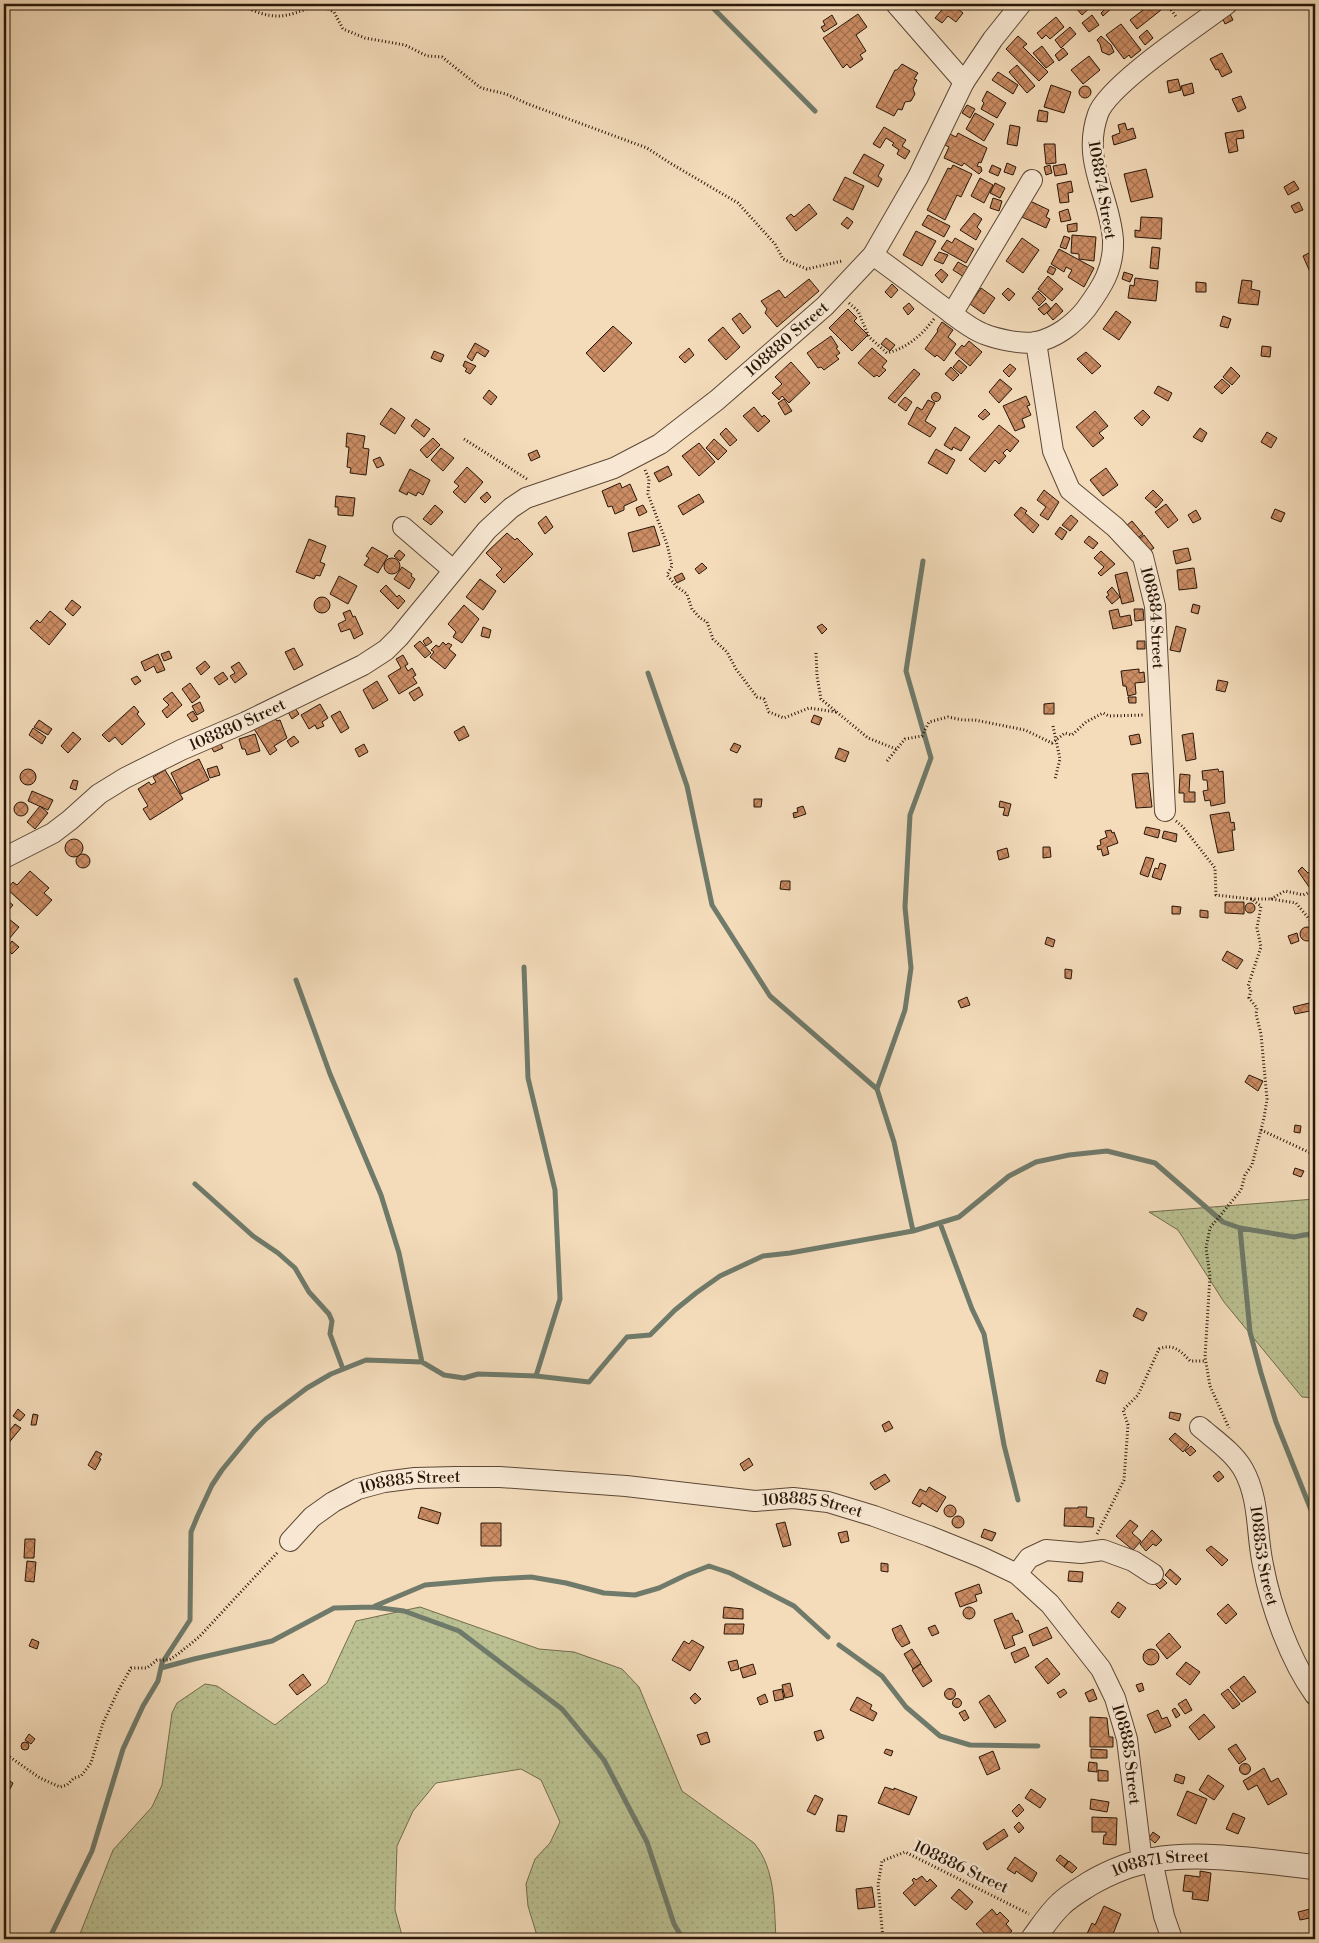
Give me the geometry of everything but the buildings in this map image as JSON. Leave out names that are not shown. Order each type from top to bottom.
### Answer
[{"type":"street","points":[[898,4],[964,82]]},
{"type":"street","name":"108880 Street","points":[[6,852],[53,833],[99,794],[125,778],[363,665],[386,650],[411,624],[487,530],[519,501],[614,468],[660,444],[717,400],[782,345],[837,293],[873,255],[918,177],[964,82],[993,39],[1021,4]]},
{"type":"street","name":"108874 Street","points":[[873,255],[983,334],[1009,340],[1036,342],[1061,332],[1077,320],[1104,284],[1110,262],[1113,241],[1110,223],[1098,184],[1092,138],[1099,112],[1116,90],[1149,62],[1227,4]]},
{"type":"street","points":[[948,310],[1032,180]]},
{"type":"street","name":"108884 Street","points":[[1036,342],[1053,451],[1070,490],[1115,527],[1142,557],[1155,606],[1165,811]]},
{"type":"street","points":[[403,527],[453,570]]},
{"type":"street","name":"108853 Street","points":[[1200,1427],[1238,1461],[1251,1484],[1258,1520],[1262,1564],[1270,1596],[1283,1631],[1315,1695]]},
{"type":"street","name":"108885 Street","points":[[290,1541],[312,1517],[333,1502],[358,1489],[384,1482],[415,1478],[500,1477],[646,1488],[755,1501],[793,1498],[828,1502],[874,1516],[981,1557],[1017,1574],[1050,1604],[1101,1669],[1115,1698],[1128,1739],[1147,1861],[1172,1939]]},
{"type":"street","points":[[1017,1574],[1029,1558],[1046,1550],[1076,1553],[1103,1550],[1133,1561],[1153,1574]]},
{"type":"street","name":"108871 Street","points":[[1039,1931],[1062,1902],[1076,1892],[1100,1878],[1147,1861],[1176,1857],[1234,1859],[1315,1867]]},
{"type":"path","points":[[239,4],[265,16],[293,15],[318,4],[334,12],[344,29],[365,38],[405,45],[427,56],[442,57],[481,88],[506,94],[647,148],[738,203],[775,244],[783,259],[807,268],[845,261]]},
{"type":"path","points":[[837,293],[858,311],[869,337],[887,353],[902,350],[948,310]]},
{"type":"path","points":[[464,439],[547,491]]},
{"type":"path","points":[[639,455],[649,479],[648,494],[667,544],[672,566],[667,575],[686,594],[692,609],[700,618],[707,622],[713,639],[728,652],[736,669],[757,697],[764,699],[769,712],[784,718],[809,708],[836,712]]},
{"type":"path","points":[[816,653],[821,699],[868,738],[896,749]]},
{"type":"path","points":[[887,761],[905,739],[922,736],[929,722],[948,717],[975,720],[1025,730],[1052,743],[1064,733],[1072,735],[1086,722],[1103,713],[1110,716],[1160,714]]},
{"type":"path","points":[[1053,726],[1060,759],[1055,779]]},
{"type":"path","points":[[1165,811],[1183,827],[1214,868],[1216,895],[1296,903],[1315,926]]},
{"type":"path","points":[[1271,899],[1285,891],[1303,896],[1315,890]]},
{"type":"path","points":[[1231,1433],[1210,1386],[1206,1362],[1210,1276],[1206,1248],[1210,1228],[1241,1190],[1245,1175],[1252,1165],[1267,1099],[1256,1014],[1257,1008],[1249,998],[1251,990],[1248,986],[1261,947],[1256,928],[1261,906],[1251,899]]},
{"type":"path","points":[[1261,1130],[1315,1155]]},
{"type":"path","points":[[1076,1553],[1088,1546],[1097,1534],[1118,1495],[1124,1480],[1128,1425],[1123,1410],[1138,1395],[1159,1349],[1166,1346],[1179,1348],[1190,1361],[1206,1362]]},
{"type":"path","points":[[4,1757],[7,1755],[40,1778],[60,1787],[81,1776],[91,1763],[104,1723],[118,1691],[131,1668],[147,1668],[156,1660],[169,1660],[178,1654],[199,1637],[265,1565],[290,1541]]},
{"type":"path","name":"108886 Street","points":[[883,1939],[878,1885],[882,1861],[905,1852],[1039,1931]]},
{"type":"green space","points":[[1315,1199],[1315,1398],[1302,1397],[1224,1302],[1178,1230],[1149,1212]]},
{"type":"green space","points":[[420,1607],[539,1649],[574,1652],[622,1669],[639,1687],[682,1791],[754,1843],[761,1853],[770,1877],[774,1902],[776,1939],[538,1939],[528,1906],[526,1884],[535,1859],[550,1843],[560,1822],[541,1780],[521,1769],[436,1783],[413,1811],[397,1846],[395,1910],[403,1939],[78,1939],[113,1850],[152,1807],[162,1785],[172,1713],[177,1703],[205,1684],[217,1686],[275,1725],[327,1683],[356,1621]]},
{"type":"waterway","points":[[709,4],[815,111]]},
{"type":"waterway","points":[[877,1089],[905,1010],[911,968],[905,907],[910,815],[931,758],[906,671],[923,561]]},
{"type":"waterway","points":[[648,673],[687,786],[712,905],[770,996],[877,1089],[894,1142],[913,1231]]},
{"type":"waterway","points":[[524,967],[528,1078],[555,1190],[560,1299],[536,1376]]},
{"type":"waterway","points":[[296,980],[330,1074],[381,1195],[399,1253],[422,1362]]},
{"type":"waterway","points":[[43,1939],[51,1935],[92,1851],[123,1749],[143,1706],[158,1681],[162,1663],[190,1620],[191,1532],[212,1485],[222,1470],[266,1419],[307,1388],[331,1374],[366,1360],[422,1362],[444,1375],[464,1378],[478,1374],[536,1376],[589,1382],[627,1337],[650,1335],[675,1310],[720,1276],[763,1256],[913,1231],[959,1217],[1009,1176],[1036,1162],[1069,1155],[1107,1151],[1155,1163],[1223,1222],[1240,1228],[1294,1237],[1315,1233]]},
{"type":"waterway","points":[[195,1184],[253,1236],[278,1253],[295,1268],[309,1292],[329,1314],[332,1321],[330,1334],[343,1369]]},
{"type":"waterway","points":[[940,1223],[972,1309],[984,1334],[1004,1445],[1018,1500]]},
{"type":"waterway","points":[[1240,1228],[1250,1332],[1276,1422],[1315,1520]]},
{"type":"waterway","points":[[375,1606],[425,1585],[531,1577],[566,1583],[604,1593],[635,1595],[659,1588],[709,1566],[730,1573],[794,1606],[828,1637]]},
{"type":"waterway","points":[[161,1668],[272,1641],[334,1608],[373,1607],[404,1611],[459,1631],[562,1709],[604,1760],[647,1842],[674,1924],[683,1939]]},
{"type":"waterway","points":[[839,1645],[882,1676],[906,1707],[940,1736],[970,1745],[1038,1746]]}]
